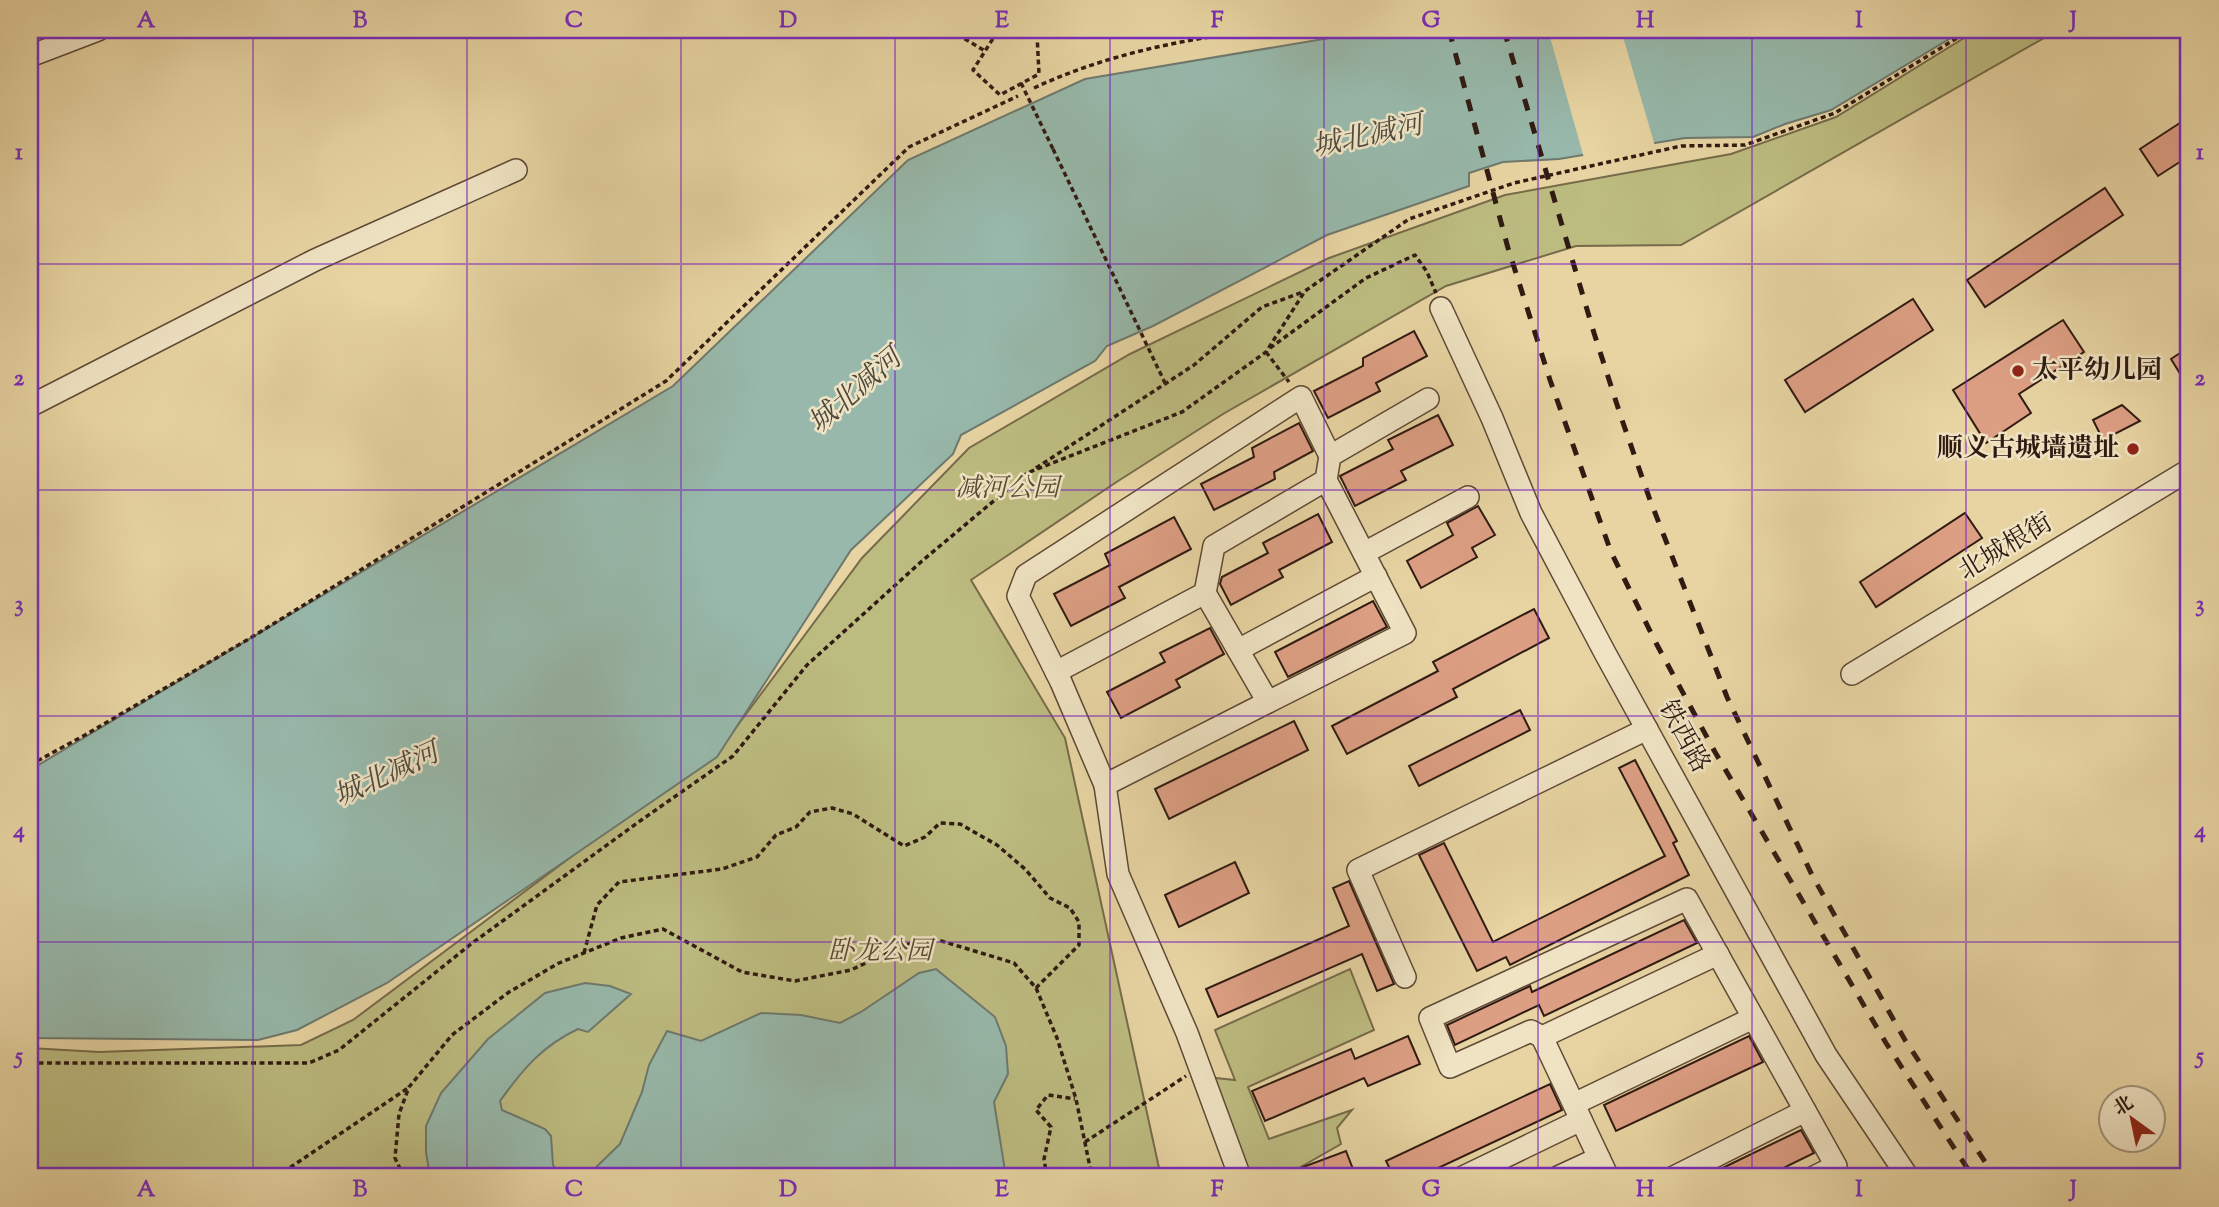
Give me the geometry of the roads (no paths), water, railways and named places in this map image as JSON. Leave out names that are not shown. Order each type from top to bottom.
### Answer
[{"type":"street","points":[[30,56],[98,30]]},
{"type":"street","points":[[30,406],[315,260],[516,170]]},
{"type":"street","name":"铁西路","points":[[1441,308],[1492,418],[1531,513],[1647,729],[1826,1055],[1908,1177]]},
{"type":"street","points":[[1105,785],[1405,633],[1326,480],[1330,456],[1301,397],[1026,575],[1018,596],[1056,672],[1105,785],[1118,874],[1187,1033],[1240,1177]]},
{"type":"street","points":[[1330,456],[1429,399]]},
{"type":"street","name":"北城根街","points":[[1852,674],[2189,470]]},
{"type":"street","points":[[1268,702],[1205,593],[1213,546],[1326,480]]},
{"type":"street","points":[[1364,553],[1468,497]]},
{"type":"street","points":[[1238,650],[1376,576]]},
{"type":"street","points":[[1056,672],[1205,593]]},
{"type":"street","points":[[1405,977],[1358,870],[1647,729]]},
{"type":"street","points":[[1559,1177],[1603,1168],[1542,1037],[1531,1031],[1450,1067],[1430,1018],[1688,899],[1836,1166],[1814,1177]]},
{"type":"street","points":[[1542,1037],[1718,954]]},
{"type":"street","points":[[1463,1177],[1577,1112],[1753,1018]]},
{"type":"street","points":[[1674,1177],[1805,1111]]},
{"type":"water","name":"城北减河","points":[[1377,30],[1964,30],[1831,110],[1753,137],[1685,138],[1559,159],[1503,162],[1469,173],[1469,186],[1327,235],[1153,326],[1107,346],[1095,361],[961,435],[953,454],[851,550],[717,757],[387,983],[297,1030],[258,1040],[30,1038],[30,770],[673,386],[908,160],[1085,79]]},
{"type":"water","points":[[936,969],[995,1017],[1006,1046],[1008,1074],[994,1102],[1006,1177],[586,1177],[620,1144],[642,1092],[649,1065],[667,1031],[701,1041],[761,1013],[801,1015],[840,1023],[919,973]]},
{"type":"water","points":[[585,983],[610,986],[631,994],[588,1032],[578,1029],[544,1051],[525,1069],[500,1101],[502,1110],[545,1129],[551,1136],[553,1165],[562,1177],[430,1177],[426,1126],[441,1093],[488,1039],[545,993]]},
{"type":"railway","points":[[1449,30],[1508,248],[1550,380],[1611,552],[1715,752],[1886,1043],[1973,1177]]},
{"type":"railway","points":[[1504,30],[1621,417],[1650,500],[1727,697],[1813,877],[1905,1040],[1995,1177]]},
{"type":"place","name":"太平幼儿园","points":[[2018,371]]},
{"type":"place","name":"顺义古城墙遗址","points":[[2133,449]]},
{"type":"park label","name":"减河公园","points":[[1007,489]]},
{"type":"park label","name":"卧龙公园","points":[[880,952]]}]
